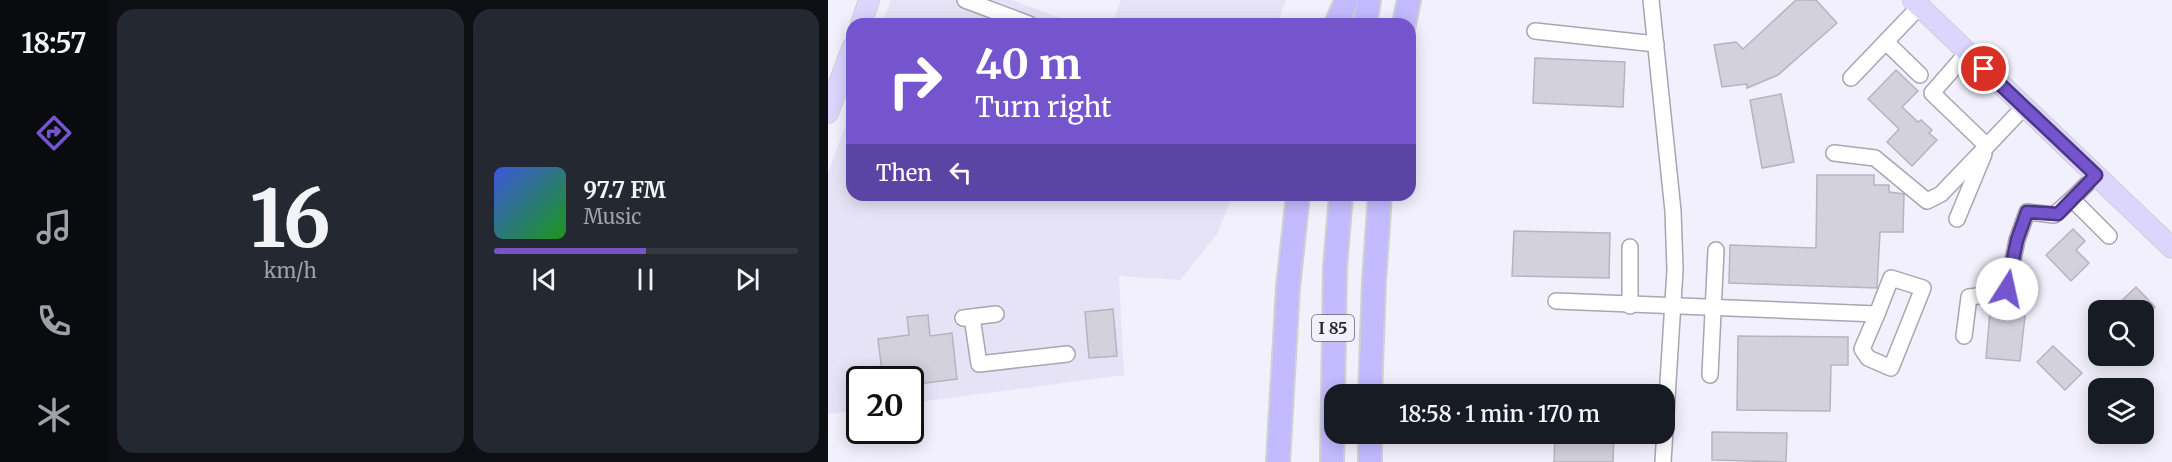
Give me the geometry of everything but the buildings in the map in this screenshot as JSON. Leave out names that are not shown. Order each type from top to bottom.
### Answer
[{"type":"highway","points":[[1339,18],[1347,0]]},
{"type":"highway","points":[[1366,18],[1369,0]]},
{"type":"highway","points":[[1405,18],[1409,0]]},
{"type":"highway","points":[[1278,462],[1288,287],[1297,201]]},
{"type":"highway","name":"I 85","points":[[1332,462],[1335,268],[1341,201]]},
{"type":"highway","name":"I 85","points":[[1370,384],[1380,201]]},
{"type":"highway","points":[[1370,444],[1370,462]]},
{"type":"main road","points":[[863,18],[869,0]]},
{"type":"main road","points":[[1916,3],[2172,248]]},
{"type":"main road","points":[[829,106],[846,63]]},
{"type":"street","points":[[965,0],[1013,18]]},
{"type":"street","points":[[1651,0],[1673,211],[1673,306],[1668,384]]},
{"type":"street","points":[[1851,78],[1886,42],[1916,3]]},
{"type":"street","points":[[1535,31],[1656,44]]},
{"type":"street","points":[[1886,42],[1920,75]]},
{"type":"street","points":[[1967,53],[1932,93],[1988,146]]},
{"type":"street","points":[[1834,153],[1875,158],[1927,201],[1941,194],[2024,107]]},
{"type":"street","points":[[1958,219],[1988,146]]},
{"type":"street","points":[[1964,336],[1969,297],[2004,293],[2007,289],[2017,240],[2027,212],[2054,215],[2096,175]]},
{"type":"street","points":[[2072,199],[2109,237]]},
{"type":"street","points":[[1630,247],[1630,306]]},
{"type":"street","points":[[1710,375],[1716,249]]},
{"type":"street","points":[[1891,278],[1923,288],[1891,368],[1868,358],[1862,349],[1877,314],[1891,278]]},
{"type":"street","points":[[1556,301],[1630,306],[1877,314]]},
{"type":"street","points":[[996,314],[968,318],[979,363],[1067,354]]},
{"type":"street","points":[[1664,462],[1665,444]]},
{"type":"shaded area","points":[[891,0],[1012,0],[1060,18],[884,18]]},
{"type":"shaded area","points":[[1121,0],[1286,0],[1279,18],[1114,18]]},
{"type":"shaded area","points":[[846,124],[846,201],[1231,201],[1217,234],[1180,280],[1119,276],[1124,375],[924,401],[924,366],[846,366],[846,412],[828,414],[828,173]]},
{"type":"route","points":[[1984,69],[2096,175],[2058,214],[2027,212],[2017,240],[2007,289]]}]
